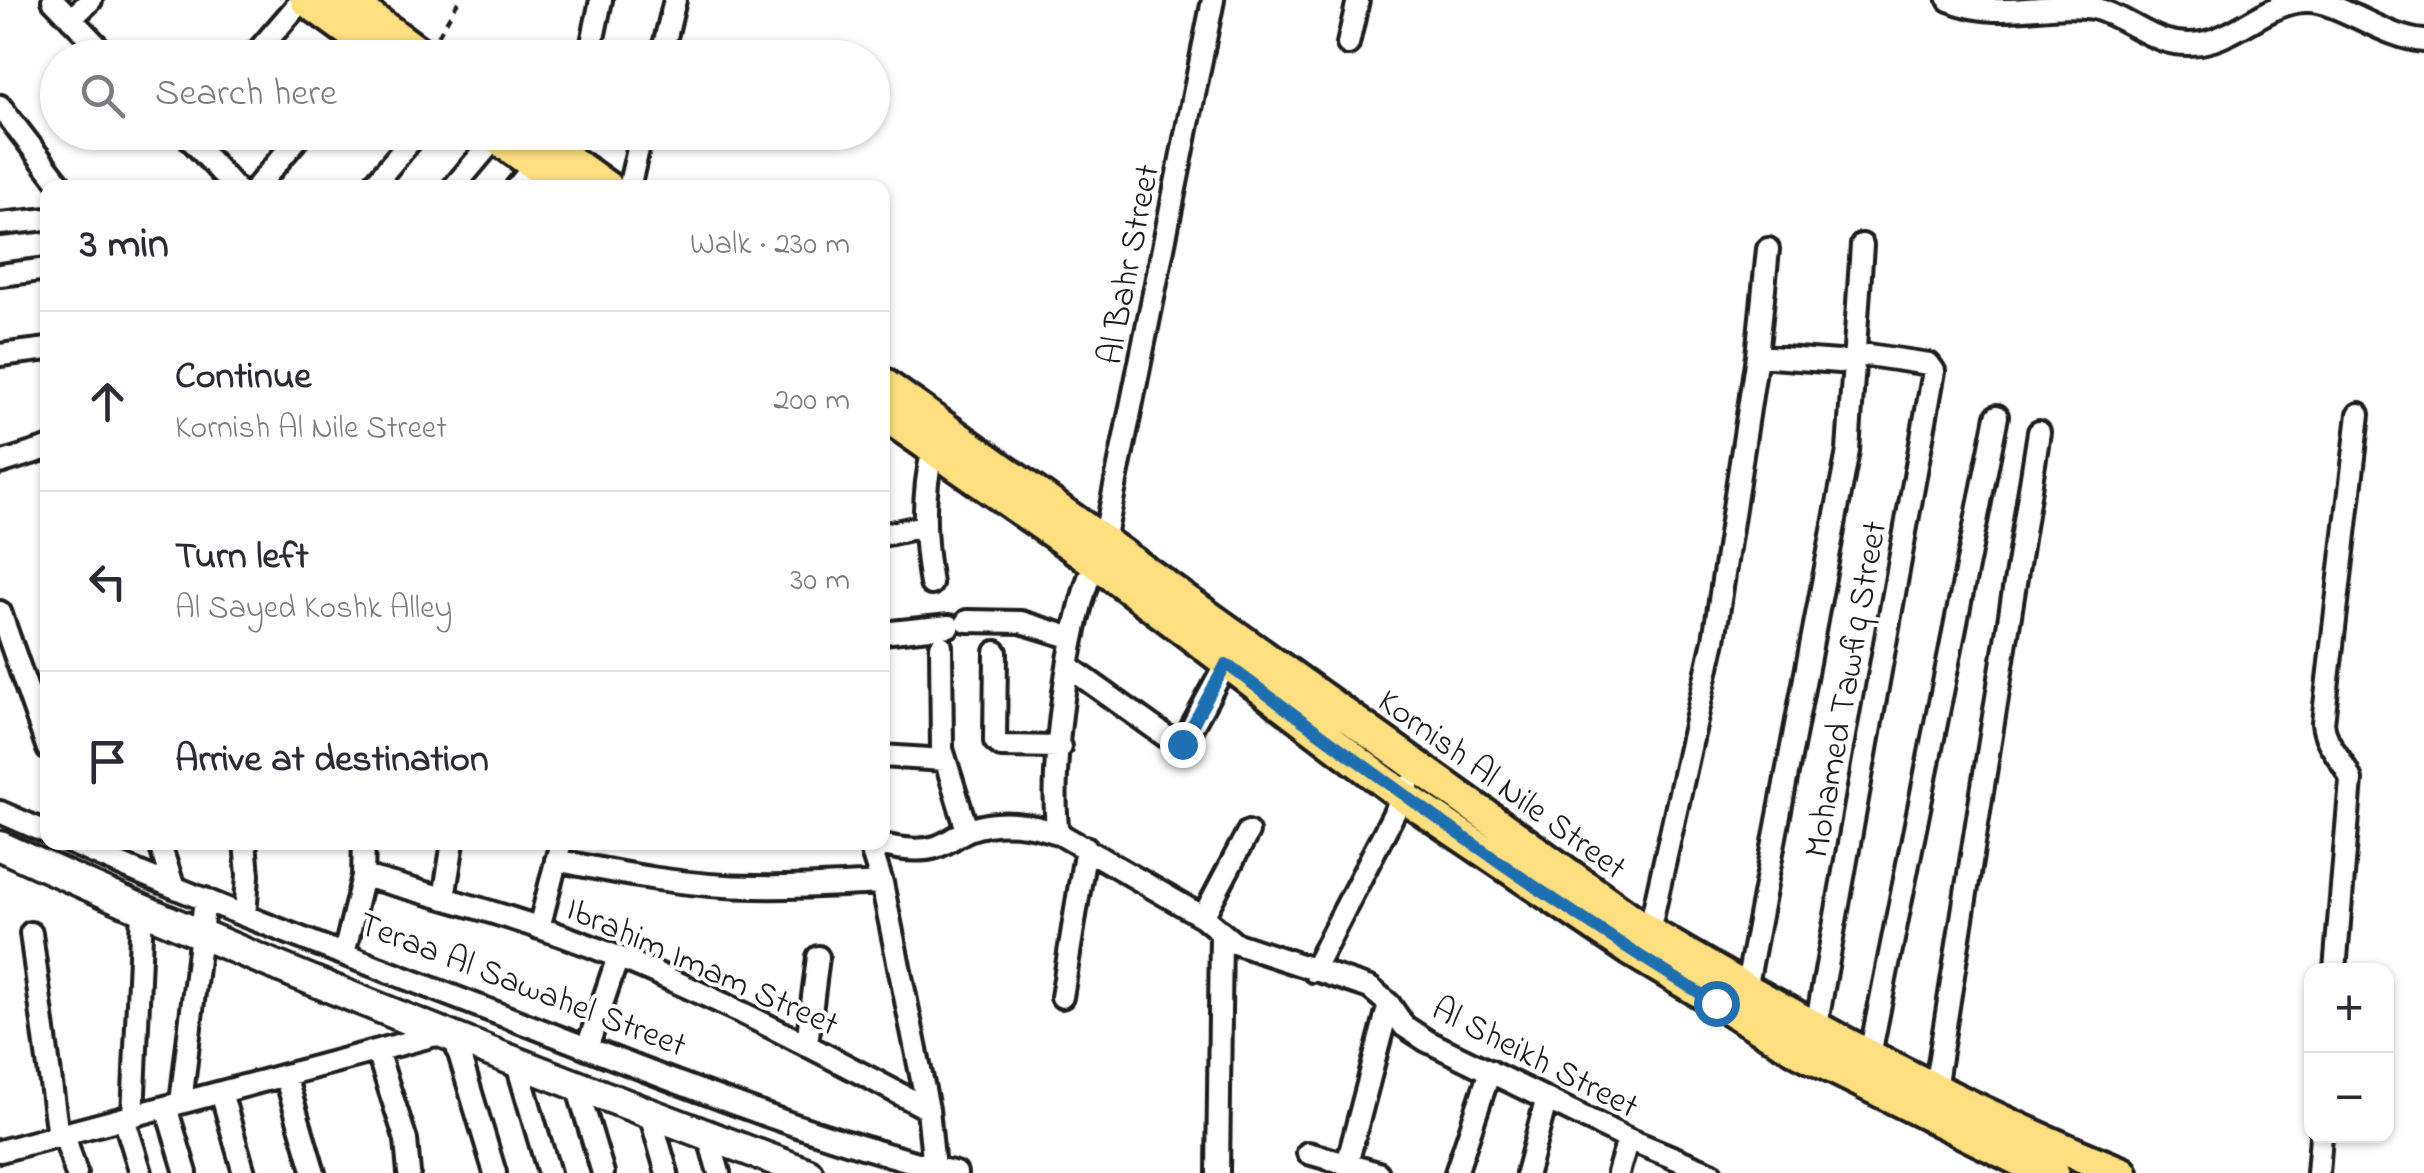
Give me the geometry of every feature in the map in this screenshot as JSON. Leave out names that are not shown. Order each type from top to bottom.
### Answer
[{"type":"main road","points":[[304,0],[357,40]]},
{"type":"main road","points":[[347,0],[401,40]]},
{"type":"main road","points":[[505,150],[525,176],[568,160],[597,180]]},
{"type":"main road","name":"Kornish Al Nile Street","points":[[890,389],[1099,551],[1226,664],[1403,796],[1632,951],[1730,1011],[1888,1097],[2053,1173]]},
{"type":"main road","name":"Kornish Al Nile Street","points":[[890,418],[1099,551],[1649,932],[1746,990],[1935,1089],[2117,1172]]},
{"type":"main road","points":[[0,846],[142,911],[447,1037],[708,1135],[782,1168],[808,1173]]},
{"type":"street","points":[[52,0],[91,40]]},
{"type":"street","points":[[71,19],[91,0]]},
{"type":"street","points":[[268,40],[304,0]]},
{"type":"street","points":[[592,40],[601,0]]},
{"type":"street","points":[[665,40],[675,0]]},
{"type":"street","name":"Al Bahr Street","points":[[1099,551],[1214,0]]},
{"type":"street","points":[[1348,44],[1358,0]]},
{"type":"street","points":[[1949,0],[2004,11],[2095,8],[2164,42],[2185,45],[2225,36],[2290,3],[2316,1],[2380,29],[2424,41]]},
{"type":"street","points":[[3,115],[56,180]]},
{"type":"street","points":[[200,150],[228,180]]},
{"type":"street","points":[[263,180],[288,150]]},
{"type":"street","points":[[378,180],[403,150]]},
{"type":"street","points":[[459,180],[482,150]]},
{"type":"street","points":[[630,180],[638,150]]},
{"type":"street","points":[[0,224],[40,220]]},
{"type":"street","points":[[1746,990],[1848,450],[1862,245]]},
{"type":"street","points":[[1649,932],[1714,640],[1757,356],[1768,249]]},
{"type":"street","points":[[0,275],[40,270]]},
{"type":"street","points":[[0,355],[40,350]]},
{"type":"street","name":"Mohamed Tawfiq Street","points":[[1816,1027],[1934,373],[1929,364],[1868,355],[1856,359]]},
{"type":"street","points":[[1757,356],[1839,362],[1856,359]]},
{"type":"street","points":[[2337,963],[2352,780],[2327,741],[2323,724],[2359,414]]},
{"type":"street","points":[[1870,1055],[1997,416]]},
{"type":"street","points":[[1935,1089],[2039,432]]},
{"type":"street","points":[[932,584],[924,526],[924,488],[933,448]]},
{"type":"street","points":[[0,464],[40,451]]},
{"type":"street","points":[[890,533],[924,526]]},
{"type":"street","points":[[1058,833],[1060,746],[1073,638],[1081,596],[1099,551]]},
{"type":"street","points":[[0,612],[40,725]]},
{"type":"street","points":[[890,632],[952,631],[1022,622],[1073,638]]},
{"type":"street","points":[[952,631],[944,760],[967,830]]},
{"type":"street","points":[[996,652],[995,740],[1001,746],[1060,746]]},
{"type":"street","points":[[1069,667],[1178,744],[1184,742],[1226,664]]},
{"type":"street","points":[[890,757],[944,760]]},
{"type":"street","points":[[1313,971],[1417,768]]},
{"type":"street","points":[[0,812],[40,830]]},
{"type":"street","name":"Al Sheikh Street","points":[[890,845],[936,847],[985,825],[1018,824],[1058,833],[1203,917],[1249,950],[1370,988],[1415,1034],[1628,1140],[1662,1164],[1711,1173]]},
{"type":"street","points":[[1203,917],[1248,832]]},
{"type":"street","points":[[1062,997],[1086,847]]},
{"type":"street","name":"Teraa Al Sawahel Street","points":[[91,850],[245,916],[758,1113],[956,1173]]},
{"type":"street","points":[[162,850],[173,885]]},
{"type":"street","points":[[245,916],[246,850]]},
{"type":"street","points":[[344,954],[363,876],[364,850]]},
{"type":"street","points":[[444,898],[452,850]]},
{"type":"street","points":[[873,850],[928,1108],[934,1168]]},
{"type":"street","points":[[539,928],[559,851],[622,874],[689,883],[756,887],[882,883]]},
{"type":"street","name":"Ibrahim Imam Street","points":[[363,876],[539,928],[618,957],[807,1044],[928,1108]]},
{"type":"street","points":[[186,1173],[173,1105],[204,899]]},
{"type":"street","points":[[141,1173],[128,1117],[142,911]]},
{"type":"street","points":[[31,932],[61,1135],[76,1173]]},
{"type":"street","points":[[1218,1173],[1221,933]]},
{"type":"street","points":[[587,1048],[618,957]]},
{"type":"street","points":[[807,1044],[818,958]]},
{"type":"street","points":[[1346,1164],[1389,1004]]},
{"type":"street","points":[[0,1152],[377,1050],[447,1037],[494,1173]]},
{"type":"street","points":[[377,1050],[406,1140],[409,1173]]},
{"type":"street","points":[[517,1064],[549,1173]]},
{"type":"street","points":[[1456,1173],[1490,1071]]},
{"type":"street","points":[[285,1075],[314,1173]]},
{"type":"street","points":[[577,1086],[603,1173]]},
{"type":"street","points":[[220,1092],[244,1173]]},
{"type":"street","points":[[1527,1173],[1546,1101]]},
{"type":"street","points":[[650,1114],[667,1173]]},
{"type":"street","points":[[708,1135],[720,1173]]},
{"type":"street","points":[[1618,1173],[1628,1140]]},
{"type":"street","points":[[2318,1173],[2320,1143]]},
{"type":"street","points":[[1308,1154],[1378,1173]]},
{"type":"path","points":[[437,40],[460,0]]},
{"type":"route","points":[[1182,744],[1226,664],[1403,796],[1716,1003]]}]
